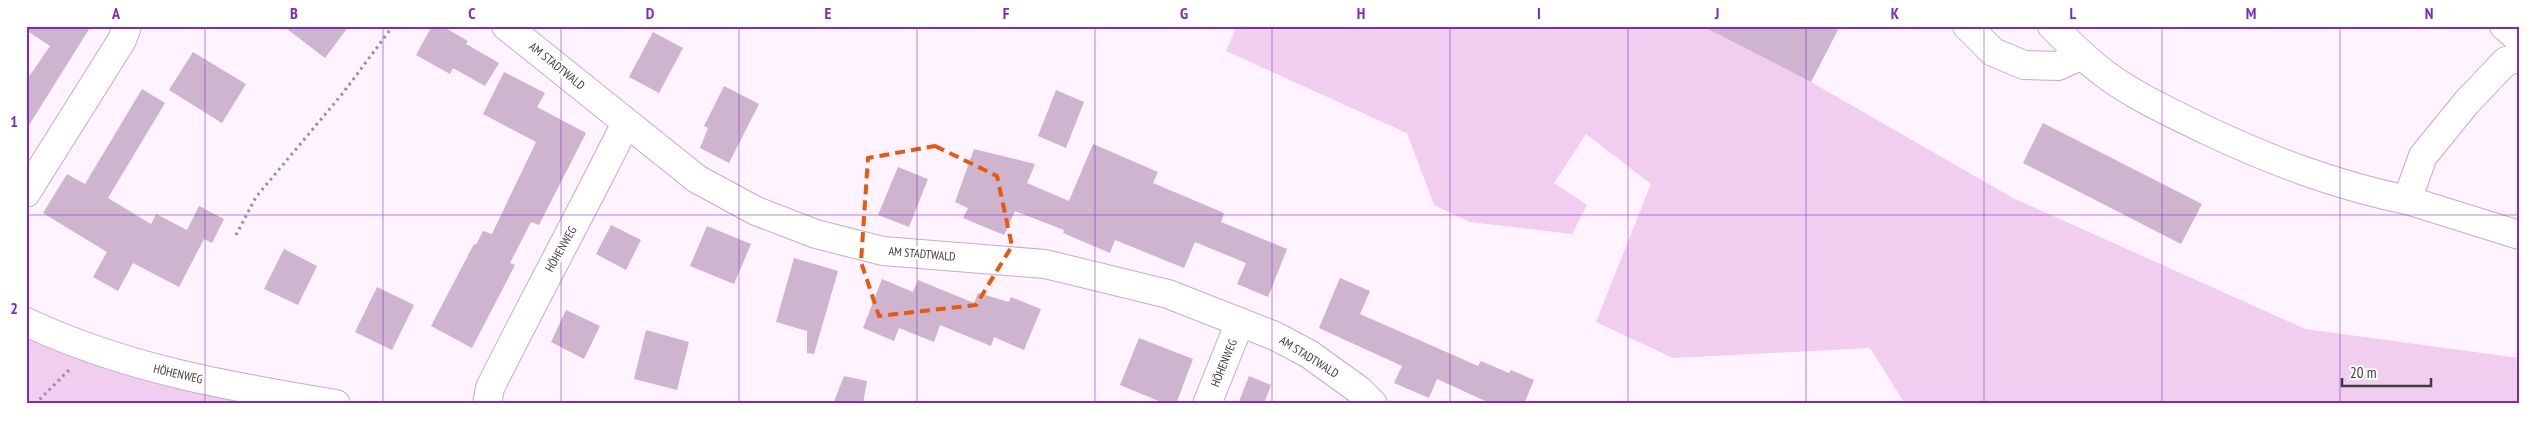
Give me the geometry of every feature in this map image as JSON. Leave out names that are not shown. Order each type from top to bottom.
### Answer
[{"type":"street","points":[[26,193],[122,40],[128,26]]},
{"type":"street","name":"AM STADTWALD","points":[[506,26],[551,60],[697,179],[756,212],[816,234],[883,250],[1045,264],[1168,294],[1275,336],[1309,354],[1359,390],[1373,404]]},
{"type":"street","points":[[1967,26],[1993,52],[2024,65],[2058,66],[2082,55]]},
{"type":"street","points":[[2052,26],[2082,55],[2110,78],[2178,117],[2250,150],[2300,170],[2356,189],[2407,200],[2519,235]]},
{"type":"street","points":[[2504,26],[2519,39]]},
{"type":"street","points":[[2407,200],[2423,156],[2486,81],[2506,61],[2519,58]]},
{"type":"street","name":"HÖHENWEG","points":[[487,404],[490,388],[549,270],[573,230],[626,123]]},
{"type":"street","name":"HÖHENWEG","points":[[26,322],[83,346],[165,373],[336,404]]},
{"type":"street","name":"HÖHENWEG","points":[[1207,404],[1240,322]]},
{"type":"path","points":[[236,235],[256,197],[343,93],[393,26]]},
{"type":"path","points":[[36,404],[73,366],[83,346]]},
{"type":"highlighted area","points":[[935,146],[997,176],[1012,246],[976,305],[879,316],[861,262],[868,158]]},
{"type":"shaded area","points":[[1237,26],[1702,26],[1811,82],[2013,198],[2305,329],[2519,358],[2519,404],[1905,404],[1870,348],[1673,358],[1596,322],[1651,184],[1586,134],[1554,183],[1587,205],[1572,234],[1470,222],[1434,205],[1407,133],[1226,51]]},
{"type":"shaded area","points":[[26,322],[336,404],[26,404]]},
{"type":"building","points":[[26,26],[91,26],[26,130],[26,81],[50,46],[26,30]]},
{"type":"building","points":[[283,26],[349,26],[325,58]]},
{"type":"building","points":[[432,26],[442,26],[468,41],[466,44],[499,63],[485,86],[453,68],[450,74],[416,55]]},
{"type":"building","points":[[1702,26],[1840,26],[1811,82]]},
{"type":"building","points":[[653,32],[683,48],[659,93],[629,77]]},
{"type":"building","points":[[193,52],[246,84],[222,123],[169,90]]},
{"type":"building","points":[[504,72],[545,93],[537,107],[586,133],[539,225],[531,222],[510,263],[515,265],[472,348],[431,326],[474,244],[476,245],[483,231],[492,234],[536,142],[483,114]]},
{"type":"building","points":[[724,86],[759,104],[729,163],[700,148],[708,128],[704,126]]},
{"type":"building","points":[[142,89],[165,103],[108,198],[151,224],[156,214],[187,230],[199,206],[224,219],[212,243],[204,239],[179,287],[133,263],[118,291],[93,277],[107,252],[43,213],[67,174],[85,184]]},
{"type":"building","points":[[1056,90],[1084,102],[1066,148],[1038,136]]},
{"type":"building","points":[[2043,123],[2202,204],[2181,244],[2023,163]]},
{"type":"building","points":[[1093,144],[1158,172],[1153,183],[1224,213],[1221,222],[1287,249],[1268,297],[1237,284],[1246,263],[1195,242],[1184,268],[1115,240],[1110,253],[1063,233],[1064,230],[1015,211],[1004,235],[963,218],[968,208],[955,202],[974,149],[1035,164],[1027,183],[1069,201]]},
{"type":"building","points":[[898,167],[928,179],[909,227],[878,215]]},
{"type":"building","points":[[611,225],[641,240],[626,270],[596,254]]},
{"type":"building","points":[[707,226],[751,244],[734,284],[690,266]]},
{"type":"building","points":[[284,249],[317,266],[298,305],[264,289]]},
{"type":"building","points":[[794,258],[838,271],[814,354],[807,353],[807,331],[776,322]]},
{"type":"building","points":[[1340,278],[1370,291],[1360,314],[1478,366],[1481,361],[1509,373],[1511,370],[1534,380],[1524,404],[1492,404],[1437,379],[1429,398],[1394,383],[1402,366],[1319,328]]},
{"type":"building","points":[[882,279],[913,292],[918,280],[974,303],[978,293],[1009,302],[1011,297],[1041,309],[1024,350],[994,337],[991,346],[940,325],[934,342],[899,328],[894,341],[863,328]]},
{"type":"building","points":[[377,287],[414,305],[392,350],[355,332]]},
{"type":"building","points":[[566,310],[600,326],[584,359],[551,342]]},
{"type":"building","points":[[646,330],[689,342],[677,390],[634,379]]},
{"type":"building","points":[[1139,338],[1193,359],[1176,404],[1166,404],[1120,385]]},
{"type":"building","points":[[844,376],[867,381],[863,404],[833,404]]},
{"type":"building","points":[[1249,376],[1271,385],[1264,404],[1238,404]]}]
